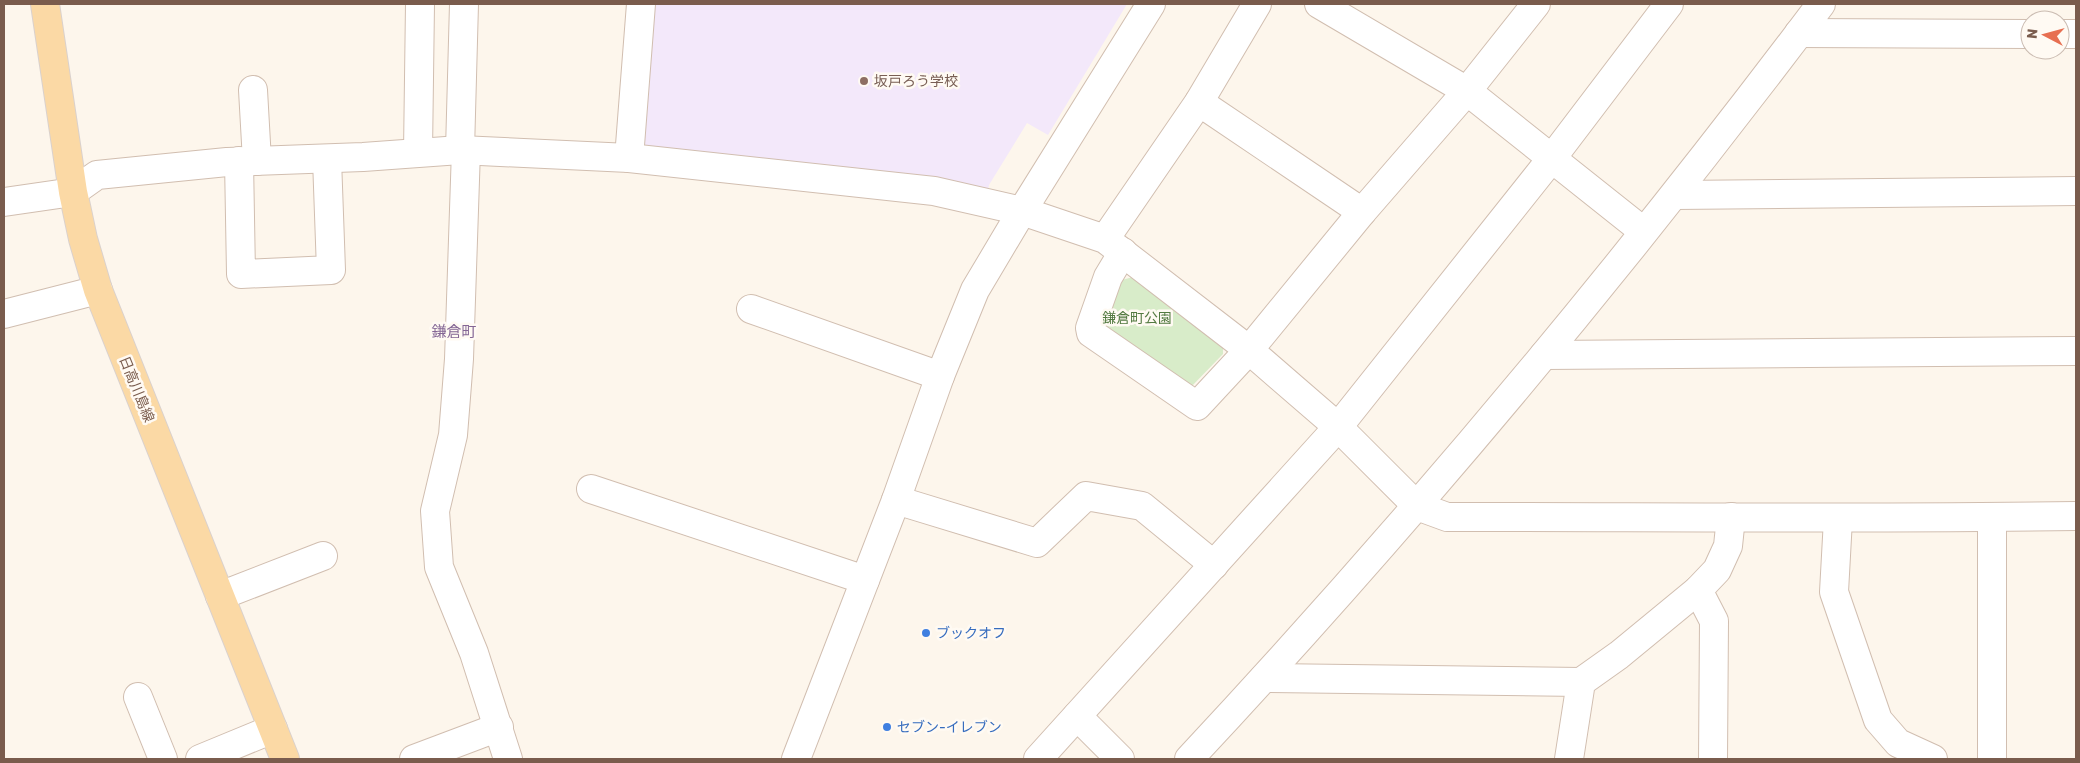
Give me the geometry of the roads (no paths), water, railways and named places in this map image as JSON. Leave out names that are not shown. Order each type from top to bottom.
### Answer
[{"type":"main road","name":"日高川島線","points":[[45,4],[73,192],[83,239],[98,290],[286,759]]},
{"type":"street","points":[[418,152],[420,4]]},
{"type":"street","points":[[464,4],[459,359],[453,435],[436,511],[439,567],[474,653],[508,759]]},
{"type":"street","points":[[629,158],[641,4]]},
{"type":"street","points":[[796,759],[896,500],[940,376],[975,290],[1151,4]]},
{"type":"street","points":[[1257,4],[1114,246],[1108,277],[1090,328],[1091,333],[1197,406],[1249,350],[1362,212],[1467,91],[1536,4]]},
{"type":"street","points":[[1319,4],[1467,91],[1643,231]]},
{"type":"street","points":[[1038,759],[1338,428],[1552,158],[1670,4]]},
{"type":"street","points":[[1189,759],[1418,506],[1544,355],[1643,231],[1675,195],[1821,4]]},
{"type":"street","points":[[1799,33],[2020,34]]},
{"type":"street","points":[[254,90],[241,274],[331,270],[327,159]]},
{"type":"street","points":[[1199,102],[1362,212]]},
{"type":"street","points":[[4,202],[73,192],[96,176],[248,161],[327,159],[463,150],[629,158],[934,191],[1022,211],[1114,246],[1249,350],[1338,428],[1418,506],[1447,517],[1838,519],[2076,516]]},
{"type":"street","points":[[1675,195],[2076,191]]},
{"type":"street","points":[[4,314],[98,290]]},
{"type":"street","points":[[751,309],[940,376]]},
{"type":"street","points":[[1544,355],[2076,351]]},
{"type":"street","points":[[591,489],[865,580]]},
{"type":"street","points":[[896,500],[1037,543],[1086,496],[1142,506],[1214,564]]},
{"type":"street","points":[[1264,678],[1581,682],[1619,655],[1698,590],[1717,570],[1728,546],[1731,517]]},
{"type":"street","points":[[1992,517],[1992,759]]},
{"type":"street","points":[[1838,519],[1834,592],[1878,720],[1898,751],[1933,759]]},
{"type":"street","points":[[220,596],[322,556]]},
{"type":"street","points":[[1698,590],[1714,621],[1713,759]]},
{"type":"street","points":[[1569,759],[1581,682]]},
{"type":"street","points":[[138,697],[164,759]]},
{"type":"street","points":[[1076,716],[1120,759]]},
{"type":"street","points":[[414,759],[499,727]]},
{"type":"street","points":[[200,759],[273,729]]},
{"type":"place","name":"坂戸ろう学校","points":[[864,81]]},
{"type":"place","name":"ブックオフ","points":[[926,633]]},
{"type":"place","name":"セブン-イレブン","points":[[887,727]]},
{"type":"district","name":"鎌倉町","points":[[454,332]]},
{"type":"park label","name":"鎌倉町公園","points":[[1137,318]]}]
